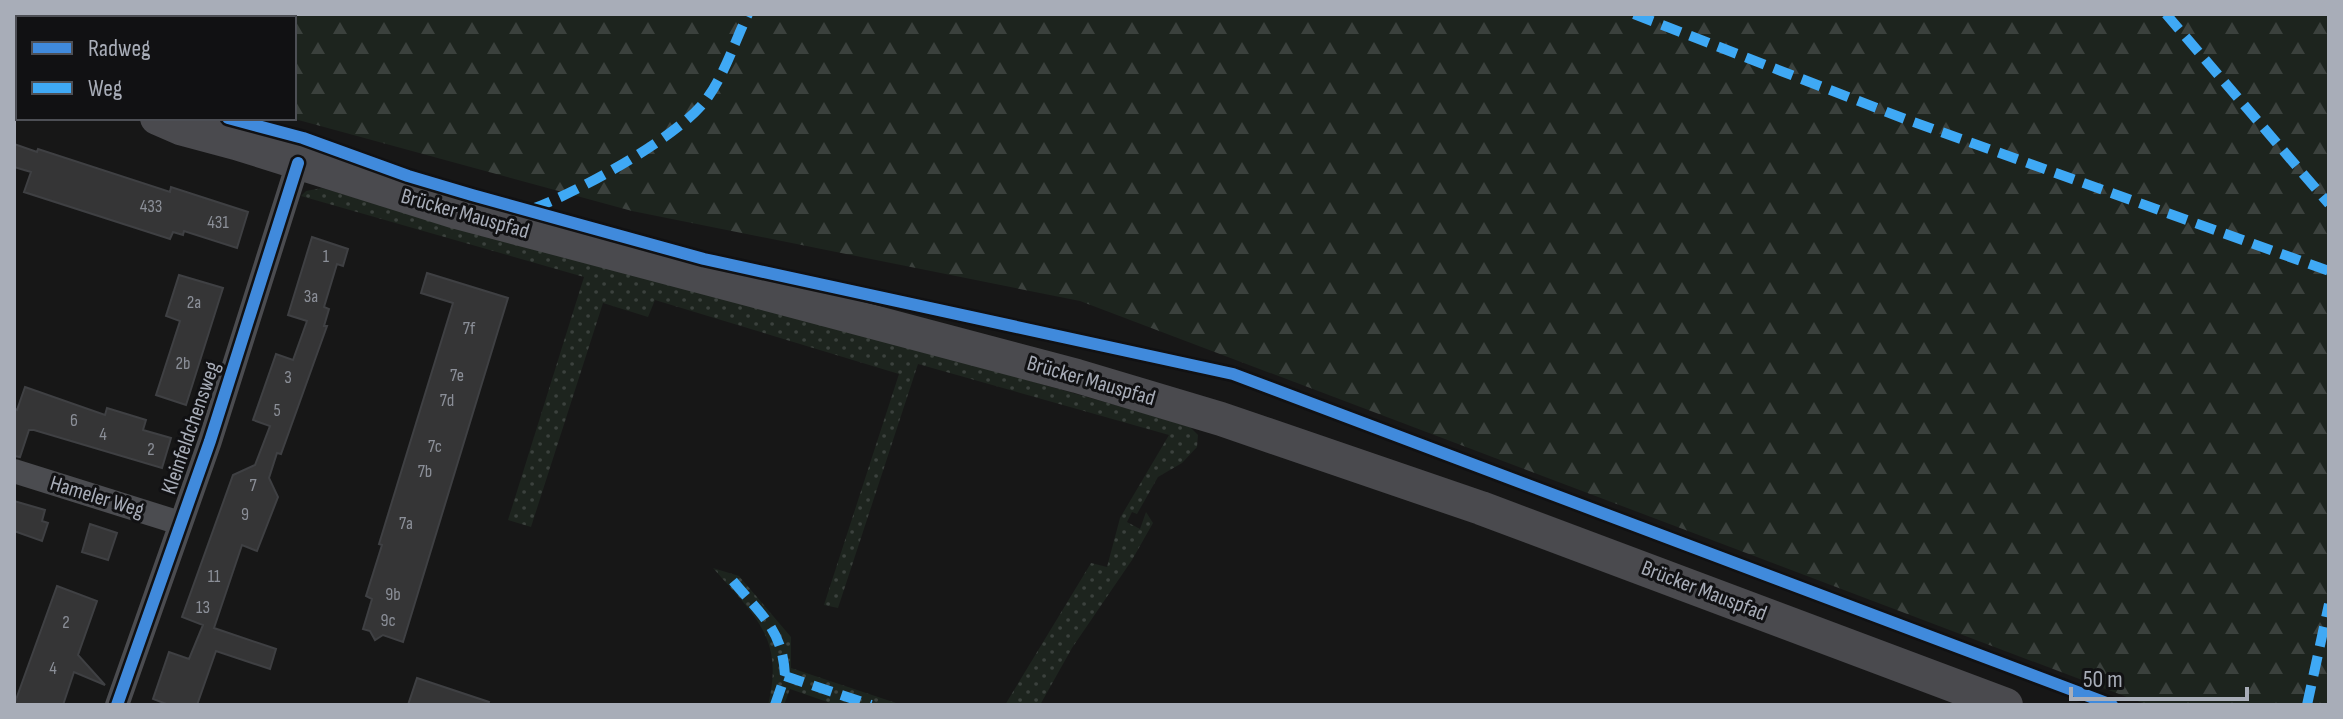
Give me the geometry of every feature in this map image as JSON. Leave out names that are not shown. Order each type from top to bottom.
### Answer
[{"type":"main road","name":"Brücker Mauspfad","points":[[162,120],[533,234],[1077,376],[1221,419],[1481,508],[2006,705]]},
{"type":"street","name":"Kleinfeldchensweg","points":[[117,705],[210,441],[298,163]]},
{"type":"street","name":"Hameler Weg","points":[[14,471],[180,523]]},
{"type":"green space","points":[[14,14],[2329,14],[2329,705],[2148,705],[1080,301],[632,211],[296,119],[296,16],[16,16],[14,32]]},
{"type":"green space","points":[[322,188],[1190,427],[1198,435],[1197,447],[1182,463],[1158,477],[1137,514],[1132,512],[1127,522],[1140,529],[1146,512],[1153,523],[1132,560],[1072,648],[1040,705],[1005,705],[1091,563],[1107,567],[1120,518],[1169,435],[918,364],[838,608],[824,605],[899,374],[655,300],[648,317],[603,303],[531,527],[508,520],[584,277],[301,196],[306,191]]},
{"type":"green space","points":[[713,568],[739,576],[791,637],[791,668],[902,705],[836,705],[790,689],[784,705],[768,705],[772,682],[769,645],[753,614]]},
{"type":"building","points":[[14,144],[170,192],[171,187],[248,212],[237,248],[184,231],[183,235],[173,232],[170,239],[24,192],[31,172],[14,167]]},
{"type":"building","points":[[312,237],[348,249],[343,266],[337,264],[324,307],[329,309],[324,326],[327,326],[281,454],[277,453],[269,478],[278,497],[257,551],[242,545],[214,628],[276,649],[270,669],[216,651],[197,705],[169,705],[153,699],[169,652],[189,659],[203,625],[182,617],[233,475],[255,465],[270,426],[253,420],[276,354],[293,360],[307,321],[288,315]]},
{"type":"building","points":[[427,273],[508,298],[403,642],[383,635],[375,640],[370,631],[363,629],[372,599],[366,596],[453,303],[421,293]]},
{"type":"building","points":[[179,275],[223,288],[186,405],[156,395],[180,321],[166,316]]},
{"type":"building","points":[[25,387],[105,415],[107,408],[146,420],[143,430],[171,438],[162,468],[34,430],[29,430],[20,457],[14,456],[14,408],[17,410]]},
{"type":"building","points":[[14,501],[45,510],[42,521],[48,523],[42,541],[14,531]]},
{"type":"building","points":[[90,524],[117,533],[108,560],[82,552]]},
{"type":"building","points":[[57,586],[97,601],[78,655],[105,685],[74,672],[63,705],[14,705]]},
{"type":"building","points":[[417,678],[489,702],[488,705],[408,705]]},
{"type":"marked path","points":[[532,209],[575,190],[627,161],[695,112],[720,78],[748,14]]},
{"type":"marked path","points":[[1634,14],[1905,119],[2329,271]]},
{"type":"marked path","points":[[2166,14],[2329,204]]},
{"type":"marked path","points":[[733,581],[769,624],[780,647],[785,676]]},
{"type":"marked path","points":[[2307,705],[2329,604]]},
{"type":"marked path","points":[[775,705],[785,676],[871,705]]},
{"type":"cycle path","points":[[236,120],[303,138],[408,176],[472,195],[704,259],[1233,374],[2112,705]]},
{"type":"cycle path","points":[[117,705],[210,441],[298,163]]}]
